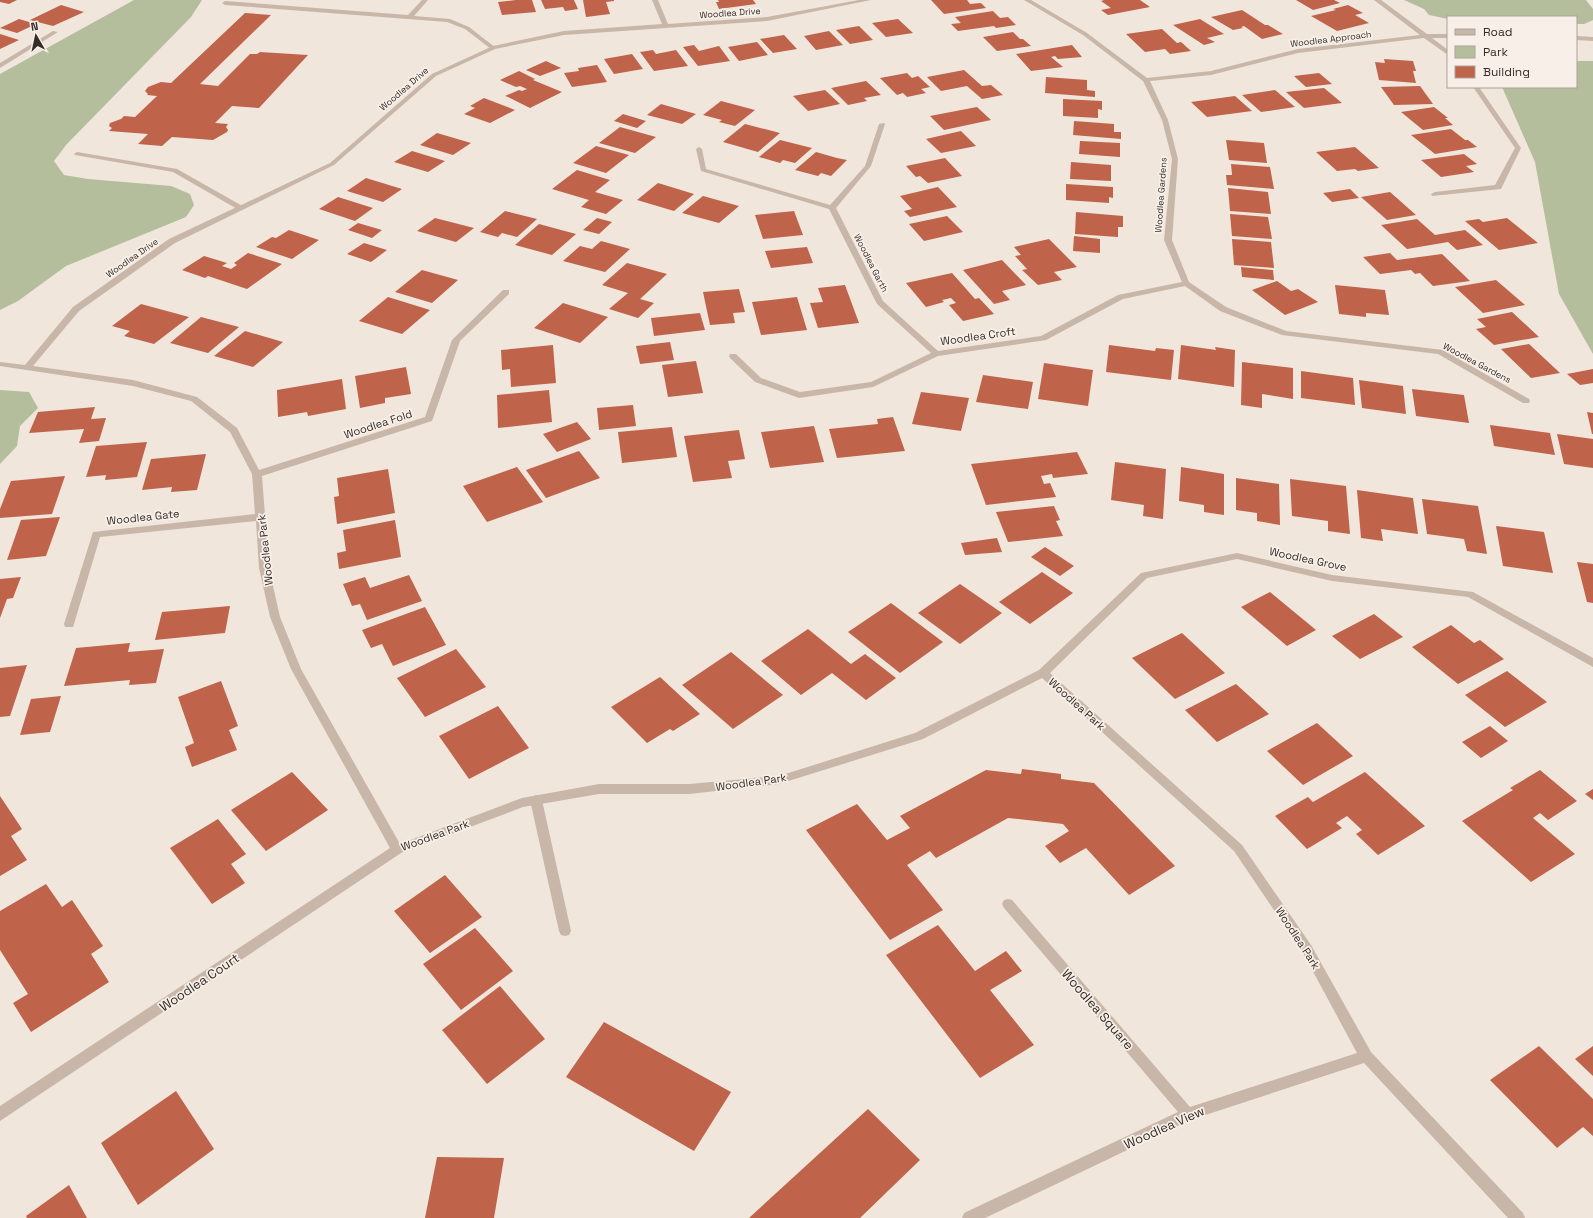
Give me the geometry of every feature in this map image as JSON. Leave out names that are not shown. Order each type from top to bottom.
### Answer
[{"type":"street","points":[[410,17],[425,0]]},
{"type":"street","points":[[655,0],[666,27]]},
{"type":"street","name":"Woodlea Drive","points":[[28,367],[76,309],[172,241],[332,164],[434,75],[493,48],[564,33],[767,19],[868,0]]},
{"type":"street","name":"Woodlea Gardens","points":[[1027,0],[1085,34],[1146,80],[1165,120],[1175,158],[1168,240],[1186,283],[1223,309],[1285,333],[1440,352],[1526,401]]},
{"type":"street","points":[[1377,0],[1447,52]]},
{"type":"street","points":[[225,3],[448,20],[467,28],[493,48]]},
{"type":"street","points":[[0,66],[55,32]]},
{"type":"street","name":"Woodlea Approach","points":[[1146,80],[1211,73],[1298,51],[1427,36],[1447,36]]},
{"type":"street","points":[[1577,38],[1593,39]]},
{"type":"street","points":[[1435,194],[1498,187],[1518,148],[1477,88]]},
{"type":"street","points":[[699,149],[703,170],[832,208],[868,166],[882,124]]},
{"type":"street","points":[[77,154],[175,170],[242,208]]},
{"type":"street","name":"Woodlea Garth","points":[[832,208],[880,302],[936,354]]},
{"type":"street","name":"Woodlea Croft","points":[[733,356],[758,380],[800,395],[873,384],[936,354],[1043,338],[1121,297],[1186,283]]},
{"type":"street","name":"Woodlea Fold","points":[[257,474],[429,419],[456,340],[506,292]]},
{"type":"street","name":"Woodlea Park","points":[[0,364],[133,383],[194,400],[234,430],[257,474],[264,568],[275,617],[296,670],[397,850],[522,803],[536,800],[599,789],[689,789],[779,780],[919,736],[1043,673],[1238,848],[1307,949],[1366,1056],[1518,1218]]},
{"type":"street","name":"Woodlea Gate","points":[[69,624],[96,534],[261,517]]},
{"type":"street","name":"Woodlea Grove","points":[[1043,673],[1144,575],[1237,556],[1332,578],[1470,594],[1593,663]]},
{"type":"street","points":[[536,800],[565,931]]},
{"type":"street","name":"Woodlea Court","points":[[0,1114],[397,850]]},
{"type":"street","name":"Woodlea Square","points":[[1008,904],[1188,1114]]},
{"type":"street","name":"Woodlea View","points":[[969,1218],[1188,1114],[1366,1056]]},
{"type":"green space","points":[[134,0],[202,0],[191,17],[66,145],[54,161],[64,175],[88,179],[171,186],[190,194],[194,205],[186,217],[66,266],[18,301],[0,310],[0,74]]},
{"type":"green space","points":[[1404,0],[1586,0],[1593,9],[1593,20],[1584,24],[1577,24],[1577,16],[1447,16],[1447,19],[1429,15],[1424,9]]},
{"type":"green space","points":[[1577,61],[1593,61],[1593,354],[1559,294],[1535,162],[1502,88],[1577,88]]},
{"type":"green space","points":[[0,390],[29,392],[38,408],[20,426],[17,446],[0,464]]},
{"type":"building","points":[[0,0],[17,0],[9,4],[0,2]]},
{"type":"building","points":[[532,0],[536,12],[502,15],[498,2]]},
{"type":"building","points":[[541,0],[574,0],[578,9],[565,11],[563,7],[545,9]]},
{"type":"building","points":[[583,0],[614,1],[606,2],[610,14],[586,17]]},
{"type":"building","points":[[718,0],[753,0],[756,4],[719,9],[716,2],[719,2]]},
{"type":"building","points":[[931,0],[967,0],[970,4],[981,3],[986,8],[944,14]]},
{"type":"building","points":[[1140,0],[1150,7],[1108,15],[1101,10],[1111,8],[1101,1]]},
{"type":"building","points":[[1296,0],[1334,0],[1340,3],[1313,10]]},
{"type":"building","points":[[61,5],[84,12],[53,26],[30,20]]},
{"type":"building","points":[[1348,5],[1363,13],[1355,15],[1369,23],[1337,31],[1311,16],[1336,10],[1333,9]]},
{"type":"building","points":[[1242,10],[1265,25],[1268,25],[1283,34],[1262,39],[1244,26],[1241,27],[1243,28],[1233,30],[1211,17]]},
{"type":"building","points":[[993,11],[1000,18],[1008,17],[1016,25],[996,28],[994,26],[958,31],[951,24],[961,23],[955,17]]},
{"type":"building","points":[[245,13],[271,15],[200,84],[218,86],[250,54],[257,54],[260,52],[308,55],[259,108],[232,106],[215,123],[228,124],[226,127],[228,130],[227,132],[213,140],[172,137],[162,146],[138,144],[148,134],[109,131],[112,128],[109,126],[110,123],[121,119],[124,116],[135,117],[157,96],[147,95],[148,94],[145,91],[148,87],[161,82],[171,83]]},
{"type":"building","points":[[19,19],[36,24],[17,33],[0,28]]},
{"type":"building","points":[[898,19],[913,33],[886,37],[872,23]]},
{"type":"building","points":[[1200,19],[1224,34],[1207,38],[1215,42],[1204,45],[1173,25]]},
{"type":"building","points":[[859,26],[873,40],[850,44],[836,30]]},
{"type":"building","points":[[1162,29],[1177,43],[1181,42],[1191,51],[1170,54],[1165,49],[1145,52],[1126,34]]},
{"type":"building","points":[[829,31],[843,45],[816,50],[804,36]]},
{"type":"building","points":[[1013,32],[1020,39],[1023,39],[1031,46],[997,51],[983,37]]},
{"type":"building","points":[[0,34],[19,40],[0,49]]},
{"type":"building","points":[[784,35],[797,49],[773,53],[760,39]]},
{"type":"building","points":[[757,42],[768,55],[739,61],[728,47]]},
{"type":"building","points":[[694,45],[699,51],[719,46],[730,61],[698,66],[683,47]]},
{"type":"building","points":[[1072,45],[1082,57],[1058,59],[1055,56],[1051,57],[1063,67],[1031,71],[1016,54]]},
{"type":"building","points":[[653,50],[656,54],[676,50],[688,66],[654,71],[640,52]]},
{"type":"building","points":[[632,54],[643,69],[614,74],[604,59]]},
{"type":"building","points":[[1384,59],[1413,61],[1416,71],[1413,71],[1416,83],[1379,80],[1375,62],[1385,63]]},
{"type":"building","points":[[546,61],[561,68],[540,76],[526,70]]},
{"type":"building","points":[[597,65],[607,82],[572,87],[564,73],[579,71],[578,68]]},
{"type":"building","points":[[964,70],[982,86],[991,85],[1003,95],[982,99],[967,86],[941,91],[927,77]]},
{"type":"building","points":[[519,71],[535,79],[533,80],[562,92],[530,108],[505,96],[519,90],[522,91],[527,89],[520,86],[516,87],[500,80]]},
{"type":"building","points":[[907,73],[912,78],[918,76],[930,87],[921,89],[926,93],[907,97],[903,93],[897,95],[880,78]]},
{"type":"building","points":[[1319,73],[1332,84],[1306,87],[1294,76]]},
{"type":"building","points":[[1046,77],[1087,80],[1087,90],[1095,91],[1095,97],[1045,93]]},
{"type":"building","points":[[866,81],[881,95],[864,98],[867,101],[848,105],[831,88]]},
{"type":"building","points":[[1420,86],[1433,104],[1394,105],[1381,87]]},
{"type":"building","points":[[1324,88],[1342,103],[1304,108],[1286,92]]},
{"type":"building","points":[[825,90],[840,104],[808,111],[793,96]]},
{"type":"building","points":[[1275,90],[1295,107],[1261,112],[1242,95]]},
{"type":"building","points":[[1235,96],[1252,111],[1207,117],[1191,102]]},
{"type":"building","points":[[484,98],[515,110],[490,123],[464,114],[475,108],[470,106]]},
{"type":"building","points":[[1063,99],[1102,101],[1102,110],[1098,109],[1098,118],[1063,116]]},
{"type":"building","points":[[721,101],[755,110],[735,126],[719,122],[722,120],[703,115]]},
{"type":"building","points":[[661,104],[696,114],[682,124],[647,115]]},
{"type":"building","points":[[977,107],[991,120],[944,130],[930,116]]},
{"type":"building","points":[[1434,107],[1448,118],[1445,118],[1453,125],[1423,130],[1401,112]]},
{"type":"building","points":[[623,114],[646,121],[637,128],[614,121]]},
{"type":"building","points":[[1074,121],[1114,124],[1114,132],[1121,132],[1121,139],[1073,135]]},
{"type":"building","points":[[745,124],[780,133],[758,152],[723,142]]},
{"type":"building","points":[[620,127],[656,137],[635,153],[599,143]]},
{"type":"building","points":[[1451,129],[1477,147],[1435,154],[1411,135]]},
{"type":"building","points":[[961,131],[976,146],[941,153],[926,139]]},
{"type":"building","points":[[437,133],[471,143],[453,155],[420,145]]},
{"type":"building","points":[[780,140],[812,148],[795,163],[783,160],[780,163],[759,157]]},
{"type":"building","points":[[1226,140],[1264,143],[1267,163],[1229,160]]},
{"type":"building","points":[[1080,141],[1120,143],[1120,157],[1079,154]]},
{"type":"building","points":[[596,146],[629,155],[606,173],[573,163]]},
{"type":"building","points":[[1355,147],[1379,168],[1358,171],[1355,169],[1337,171],[1316,152]]},
{"type":"building","points":[[412,151],[445,161],[428,172],[394,162]]},
{"type":"building","points":[[816,152],[847,160],[831,176],[821,173],[818,176],[795,170]]},
{"type":"building","points":[[1464,154],[1477,164],[1466,166],[1474,172],[1441,177],[1421,160]]},
{"type":"building","points":[[945,158],[962,176],[928,183],[920,176],[916,177],[906,166]]},
{"type":"building","points":[[1071,162],[1111,165],[1111,181],[1070,179]]},
{"type":"building","points":[[1231,164],[1270,167],[1274,189],[1227,185],[1226,175],[1232,175]]},
{"type":"building","points":[[577,170],[610,180],[595,192],[623,200],[606,214],[581,207],[589,200],[552,189]]},
{"type":"building","points":[[366,178],[402,189],[383,202],[347,191]]},
{"type":"building","points":[[658,183],[694,194],[674,211],[637,200]]},
{"type":"building","points":[[1066,184],[1113,187],[1113,198],[1109,197],[1109,203],[1066,200]]},
{"type":"building","points":[[938,187],[957,207],[910,217],[904,211],[912,209],[900,196]]},
{"type":"building","points":[[1228,188],[1268,192],[1271,214],[1230,211]]},
{"type":"building","points":[[1350,189],[1359,198],[1332,202],[1323,193]]},
{"type":"building","points":[[1390,192],[1416,215],[1387,220],[1361,197]]},
{"type":"building","points":[[703,196],[739,206],[719,223],[682,213]]},
{"type":"building","points":[[338,197],[373,208],[355,221],[319,209]]},
{"type":"building","points":[[505,211],[537,219],[517,237],[502,233],[498,237],[480,232]]},
{"type":"building","points":[[794,211],[803,235],[763,239],[755,215]]},
{"type":"building","points":[[1076,212],[1123,216],[1123,227],[1118,227],[1118,237],[1075,234]]},
{"type":"building","points":[[1230,214],[1268,217],[1272,239],[1232,236]]},
{"type":"building","points":[[947,216],[963,232],[924,241],[909,224]]},
{"type":"building","points":[[435,218],[474,228],[456,242],[417,231]]},
{"type":"building","points":[[597,218],[612,222],[599,234],[583,230]]},
{"type":"building","points":[[1507,218],[1538,243],[1499,250],[1465,221],[1479,219],[1483,222]]},
{"type":"building","points":[[1417,219],[1435,235],[1465,230],[1483,245],[1457,250],[1448,242],[1407,249],[1381,225]]},
{"type":"building","points":[[358,223],[382,230],[372,238],[348,230]]},
{"type":"building","points":[[539,224],[576,234],[552,255],[515,245]]},
{"type":"building","points":[[289,230],[319,240],[292,259],[256,247],[272,237],[276,238]]},
{"type":"building","points":[[1074,236],[1100,239],[1100,253],[1073,251]]},
{"type":"building","points":[[1049,239],[1077,267],[1054,272],[1062,280],[1038,285],[1022,270],[1027,269],[1015,256],[1021,255],[1014,247]]},
{"type":"building","points":[[1232,239],[1271,242],[1274,268],[1234,265]]},
{"type":"building","points":[[601,241],[630,249],[605,272],[563,261],[580,246],[592,249]]},
{"type":"building","points":[[364,243],[387,250],[371,262],[347,254]]},
{"type":"building","points":[[807,247],[813,263],[771,268],[765,251]]},
{"type":"building","points":[[248,253],[282,264],[247,289],[208,276],[205,278],[182,270],[204,256],[227,263],[222,266],[231,269],[237,265],[234,263]]},
{"type":"building","points":[[1390,253],[1397,260],[1442,254],[1470,281],[1433,286],[1420,273],[1415,274],[1411,270],[1380,274],[1363,257]]},
{"type":"building","points":[[1002,260],[1026,285],[1002,291],[1010,300],[994,304],[963,270]]},
{"type":"building","points":[[627,263],[667,274],[640,299],[654,303],[638,318],[609,309],[628,293],[602,285]]},
{"type":"building","points":[[1241,267],[1273,270],[1274,280],[1242,277]]},
{"type":"building","points":[[422,270],[458,280],[432,303],[395,292]]},
{"type":"building","points":[[952,273],[975,299],[979,298],[994,314],[963,321],[949,305],[956,303],[951,298],[942,300],[944,302],[926,307],[906,283]]},
{"type":"building","points":[[1496,280],[1525,305],[1483,313],[1455,287]]},
{"type":"building","points":[[1277,281],[1291,291],[1298,289],[1318,302],[1285,315],[1252,290]]},
{"type":"building","points":[[845,285],[859,323],[818,328],[810,303],[823,302],[818,288]]},
{"type":"building","points":[[1335,285],[1385,290],[1389,315],[1366,313],[1366,317],[1339,314]]},
{"type":"building","points":[[739,289],[745,312],[733,313],[735,323],[710,325],[703,292]]},
{"type":"building","points":[[388,297],[430,310],[402,334],[359,321]]},
{"type":"building","points":[[797,297],[807,330],[761,335],[752,302]]},
{"type":"building","points":[[563,303],[608,317],[580,343],[534,328]]},
{"type":"building","points":[[141,304],[189,317],[154,344],[124,336],[130,331],[112,326]]},
{"type":"building","points":[[1512,312],[1539,337],[1494,345],[1476,329],[1486,327],[1477,319]]},
{"type":"building","points":[[700,313],[705,330],[654,336],[651,318]]},
{"type":"building","points":[[201,317],[239,327],[208,353],[170,343]]},
{"type":"building","points":[[245,331],[283,342],[253,367],[214,356]]},
{"type":"building","points":[[670,342],[674,360],[640,364],[636,346]]},
{"type":"building","points":[[1529,344],[1560,373],[1531,378],[1501,349]]},
{"type":"building","points":[[553,345],[556,383],[511,387],[510,369],[502,370],[501,350]]},
{"type":"building","points":[[1109,345],[1155,351],[1156,348],[1174,350],[1171,380],[1106,372]]},
{"type":"building","points":[[1181,345],[1216,350],[1215,347],[1235,350],[1234,387],[1178,379]]},
{"type":"building","points":[[696,361],[703,393],[668,397],[662,365]]},
{"type":"building","points":[[1242,362],[1293,368],[1293,399],[1262,394],[1262,408],[1241,405]]},
{"type":"building","points":[[1044,363],[1093,370],[1088,406],[1038,399]]},
{"type":"building","points":[[406,367],[411,394],[385,398],[385,403],[360,408],[355,376]]},
{"type":"building","points":[[1593,369],[1593,383],[1580,385],[1567,374]]},
{"type":"building","points":[[1301,371],[1353,378],[1355,405],[1301,398]]},
{"type":"building","points":[[983,375],[1033,382],[1028,409],[976,402]]},
{"type":"building","points":[[342,379],[346,409],[308,416],[307,412],[278,417],[277,390]]},
{"type":"building","points":[[1359,380],[1403,386],[1406,414],[1362,408]]},
{"type":"building","points":[[1412,389],[1464,395],[1469,423],[1416,416]]},
{"type":"building","points":[[549,390],[552,422],[498,428],[497,395]]},
{"type":"building","points":[[921,392],[969,398],[961,431],[912,424]]},
{"type":"building","points":[[633,405],[636,426],[599,430],[597,408]]},
{"type":"building","points":[[95,407],[91,419],[106,418],[99,441],[79,443],[84,429],[29,433],[38,412]]},
{"type":"building","points":[[1587,412],[1593,413],[1593,434],[1592,434]]},
{"type":"building","points":[[893,417],[905,451],[837,458],[829,429],[878,424],[877,419]]},
{"type":"building","points":[[577,422],[591,439],[557,452],[543,434]]},
{"type":"building","points":[[1490,425],[1550,433],[1555,455],[1494,446]]},
{"type":"building","points":[[814,426],[824,462],[770,468],[761,432]]},
{"type":"building","points":[[672,427],[677,457],[622,463],[618,432]]},
{"type":"building","points":[[739,430],[745,459],[728,461],[732,478],[693,482],[684,436]]},
{"type":"building","points":[[1557,434],[1593,439],[1593,468],[1564,464]]},
{"type":"building","points":[[147,442],[137,477],[105,480],[106,475],[86,477],[96,446]]},
{"type":"building","points":[[579,451],[600,478],[546,498],[526,470]]},
{"type":"building","points":[[1077,452],[1088,474],[1053,478],[1052,474],[1041,476],[1044,484],[1050,483],[1056,497],[986,505],[971,464]]},
{"type":"building","points":[[206,454],[197,490],[171,492],[172,487],[142,490],[151,459]]},
{"type":"building","points":[[1115,462],[1166,469],[1163,519],[1143,516],[1144,505],[1111,500]]},
{"type":"building","points":[[517,467],[543,502],[487,522],[463,486]]},
{"type":"building","points":[[1181,467],[1224,474],[1224,515],[1204,512],[1204,505],[1179,501]]},
{"type":"building","points":[[388,469],[395,513],[337,524],[334,497],[339,496],[337,478]]},
{"type":"building","points":[[65,476],[52,514],[0,518],[0,509],[11,481]]},
{"type":"building","points":[[1236,478],[1279,484],[1280,525],[1257,521],[1257,513],[1236,510]]},
{"type":"building","points":[[1290,479],[1346,486],[1350,534],[1328,531],[1328,521],[1292,516]]},
{"type":"building","points":[[1357,490],[1413,498],[1418,534],[1381,529],[1383,541],[1361,538]]},
{"type":"building","points":[[1422,499],[1478,506],[1487,554],[1467,551],[1464,539],[1427,534]]},
{"type":"building","points":[[1054,506],[1060,520],[1056,521],[1063,536],[1008,542],[996,512]]},
{"type":"building","points":[[60,517],[46,556],[7,560],[21,520]]},
{"type":"building","points":[[395,520],[401,557],[339,569],[337,553],[346,551],[343,530]]},
{"type":"building","points":[[1496,526],[1544,532],[1553,573],[1503,566]]},
{"type":"building","points":[[997,538],[1002,552],[965,555],[961,543]]},
{"type":"building","points":[[1045,547],[1074,566],[1060,576],[1031,557]]},
{"type":"building","points":[[1577,562],[1593,564],[1593,603],[1587,602]]},
{"type":"building","points":[[1042,572],[1073,593],[1030,624],[999,602]]},
{"type":"building","points":[[409,575],[422,601],[367,620],[360,604],[352,606],[343,584],[365,577],[370,588]]},
{"type":"building","points":[[21,577],[13,598],[7,599],[0,618],[0,579]]},
{"type":"building","points":[[960,584],[1002,613],[960,644],[918,613]]},
{"type":"building","points":[[1270,592],[1316,630],[1287,646],[1241,607]]},
{"type":"building","points":[[891,603],[943,642],[900,673],[848,632]]},
{"type":"building","points":[[230,606],[225,633],[155,640],[162,612]]},
{"type":"building","points":[[425,607],[446,645],[393,666],[382,644],[371,648],[362,630]]},
{"type":"building","points":[[1374,614],[1403,637],[1360,659],[1332,636]]},
{"type":"building","points":[[1451,625],[1474,643],[1480,640],[1504,659],[1458,684],[1412,647]]},
{"type":"building","points":[[808,629],[851,664],[865,654],[896,678],[866,700],[832,673],[801,695],[761,661]]},
{"type":"building","points":[[1182,633],[1225,673],[1175,699],[1132,658]]},
{"type":"building","points":[[130,643],[128,652],[164,649],[156,683],[129,685],[130,680],[64,686],[76,648]]},
{"type":"building","points":[[456,649],[486,687],[425,717],[397,678]]},
{"type":"building","points":[[731,652],[783,695],[733,729],[682,685]]},
{"type":"building","points":[[27,665],[10,716],[0,717],[0,668]]},
{"type":"building","points":[[1507,671],[1547,702],[1505,727],[1465,695]]},
{"type":"building","points":[[660,677],[700,714],[673,731],[670,729],[647,743],[611,707]]},
{"type":"building","points":[[221,681],[238,726],[229,730],[237,750],[192,767],[185,747],[194,743],[178,697]]},
{"type":"building","points":[[1236,684],[1269,714],[1217,742],[1185,710]]},
{"type":"building","points":[[61,696],[50,732],[20,735],[31,699]]},
{"type":"building","points":[[498,706],[529,748],[469,779],[439,736]]},
{"type":"building","points":[[1317,723],[1353,756],[1303,785],[1267,751]]},
{"type":"building","points":[[1490,726],[1508,741],[1481,758],[1462,742]]},
{"type":"building","points":[[1022,769],[1061,774],[1061,779],[1094,783],[1175,866],[1129,895],[1086,848],[1060,863],[1045,846],[1069,831],[1063,824],[1008,818],[936,858],[930,851],[907,865],[943,910],[890,940],[806,830],[857,804],[887,840],[910,828],[900,816],[986,770],[1021,774]]},
{"type":"building","points":[[1540,770],[1577,801],[1548,820],[1540,813],[1533,818],[1575,854],[1531,882],[1462,821],[1513,790],[1510,788]]},
{"type":"building","points":[[292,772],[328,810],[266,851],[231,810]]},
{"type":"building","points":[[1365,772],[1425,826],[1378,855],[1356,834],[1362,830],[1347,816],[1336,823],[1342,828],[1307,849],[1275,816],[1308,797],[1313,802]]},
{"type":"building","points":[[1593,789],[1593,800],[1585,794]]},
{"type":"building","points":[[0,796],[22,829],[11,836],[27,860],[0,876]]},
{"type":"building","points":[[218,819],[246,854],[231,864],[245,883],[212,904],[170,848]]},
{"type":"building","points":[[445,875],[482,917],[430,953],[394,911]]},
{"type":"building","points":[[46,884],[62,907],[72,900],[103,946],[91,954],[109,982],[31,1032],[13,1003],[28,994],[0,950],[0,911]]},
{"type":"building","points":[[938,925],[975,971],[1006,951],[1022,971],[990,990],[1034,1045],[980,1078],[886,955]]},
{"type":"building","points":[[475,928],[513,971],[461,1010],[423,964]]},
{"type":"building","points":[[500,986],[545,1039],[487,1084],[442,1030]]},
{"type":"building","points":[[604,1022],[731,1092],[694,1151],[566,1077]]},
{"type":"building","points":[[1539,1046],[1593,1099],[1593,1136],[1583,1127],[1557,1148],[1490,1080]]},
{"type":"building","points":[[1593,1046],[1593,1076],[1575,1059]]},
{"type":"building","points":[[176,1091],[214,1149],[138,1205],[101,1143]]},
{"type":"building","points":[[868,1109],[920,1160],[860,1218],[749,1218]]},
{"type":"building","points":[[437,1157],[504,1158],[494,1218],[425,1218]]},
{"type":"building","points":[[69,1185],[87,1218],[27,1218],[26,1216]]}]
